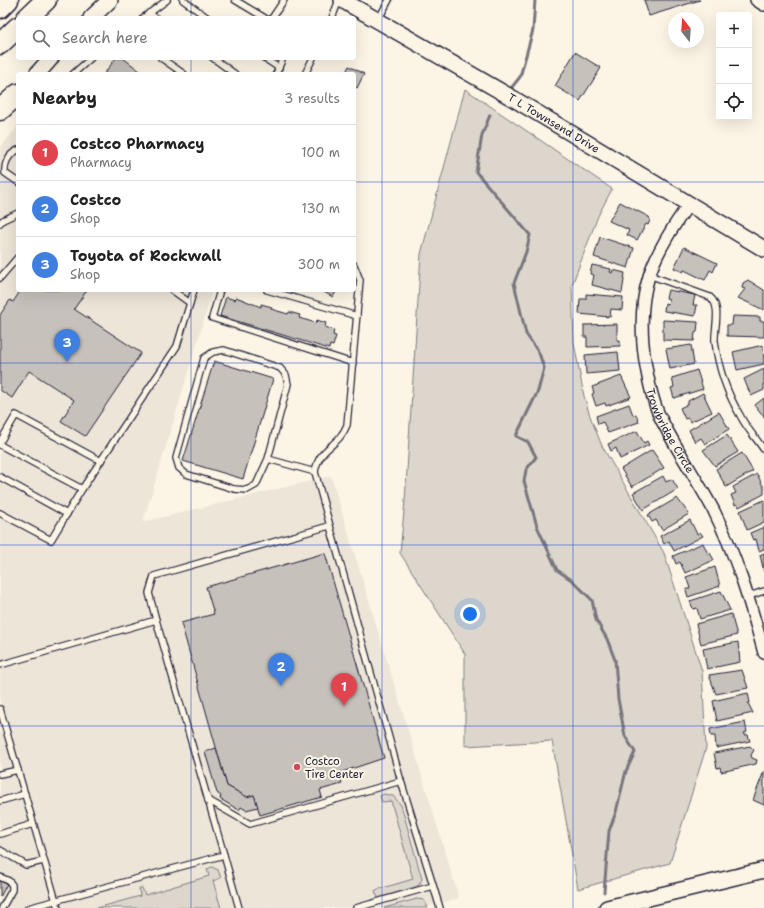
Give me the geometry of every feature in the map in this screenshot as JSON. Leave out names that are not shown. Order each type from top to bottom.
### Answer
[{"type":"highway","points":[[0,8],[8,0]]},
{"type":"highway","points":[[29,16],[46,0]]},
{"type":"highway","points":[[0,44],[16,29]]},
{"type":"highway","points":[[0,110],[16,96]]},
{"type":"street","points":[[96,16],[110,0]]},
{"type":"street","name":"T L Townsend Drive","points":[[340,0],[514,99],[764,249]]},
{"type":"street","points":[[756,0],[764,5]]},
{"type":"street","points":[[38,72],[49,60]]},
{"type":"street","points":[[0,114],[16,96]]},
{"type":"street","name":"Trowbridge Circle","points":[[689,204],[659,249],[648,275],[642,308],[642,342],[648,379],[659,415],[719,522],[738,562],[749,596],[764,653]]},
{"type":"street","points":[[607,908],[764,870]]},
{"type":"lane","points":[[145,16],[167,0]]},
{"type":"lane","points":[[183,0],[205,16]]},
{"type":"lane","points":[[236,0],[262,16]]},
{"type":"lane","points":[[273,16],[284,0]]},
{"type":"lane","points":[[333,16],[340,0]]},
{"type":"lane","points":[[377,22],[389,0]]},
{"type":"lane","points":[[149,13],[153,16]]},
{"type":"lane","points":[[75,72],[89,60]]},
{"type":"lane","points":[[164,60],[181,72]]},
{"type":"lane","points":[[216,60],[232,72]]},
{"type":"lane","points":[[267,60],[279,68]]},
{"type":"lane","points":[[277,72],[282,60]]},
{"type":"lane","points":[[306,72],[312,60]]},
{"type":"lane","points":[[16,152],[8,158],[4,166],[5,173],[16,181]]},
{"type":"lane","points":[[1,220],[16,214]]},
{"type":"lane","points":[[0,278],[16,259]]},
{"type":"lane","points":[[356,270],[360,280],[347,425],[340,438],[323,452],[316,461],[314,472],[402,781],[440,908]]},
{"type":"lane","points":[[648,275],[710,297],[714,301],[716,307],[715,341],[722,374],[741,418],[764,450]]},
{"type":"lane","points":[[175,292],[190,303]]},
{"type":"lane","points":[[0,513],[51,540],[82,489],[177,346],[193,292]]},
{"type":"lane","points":[[219,292],[212,318],[353,363]]},
{"type":"lane","points":[[274,292],[357,316]]},
{"type":"lane","points":[[224,350],[280,368],[286,375],[288,384],[268,459],[256,485],[247,490],[234,489],[186,474],[179,468],[176,458],[204,358],[213,352],[224,350]]},
{"type":"lane","points":[[82,489],[0,443],[16,415],[101,461]]},
{"type":"lane","points":[[268,459],[314,472]]},
{"type":"lane","points":[[0,477],[67,514]]},
{"type":"lane","points":[[239,908],[149,593],[154,576],[329,526]]},
{"type":"lane","points":[[749,596],[764,591]]},
{"type":"lane","points":[[0,665],[156,620]]},
{"type":"lane","points":[[0,709],[58,908]]},
{"type":"lane","points":[[0,774],[18,770]]},
{"type":"lane","points":[[208,800],[250,824],[402,781]]},
{"type":"lane","points":[[0,801],[25,794]]},
{"type":"lane","points":[[0,834],[33,824]]},
{"type":"lane","points":[[0,850],[26,865],[44,861]]},
{"type":"lane","points":[[28,908],[224,856]]},
{"type":"lane","points":[[0,877],[9,881],[12,885],[12,890],[2,908]]},
{"type":"lane","points":[[356,908],[433,886]]},
{"type":"shaded area","points":[[465,89],[612,189],[598,216],[572,285],[574,343],[584,396],[590,416],[602,446],[664,553],[702,671],[706,748],[670,863],[578,889],[552,741],[465,746],[465,654],[400,553],[405,501],[421,254]]},
{"type":"shaded area","points":[[16,128],[16,292],[212,292],[143,522],[331,476],[459,898],[424,908],[0,908],[0,148]]},
{"type":"shaded area","points":[[384,794],[393,796],[401,805],[422,879],[419,885],[415,887],[378,898],[375,891],[376,890],[413,879],[391,801],[382,802],[380,796]]},
{"type":"shaded area","points":[[212,867],[218,870],[221,878],[213,881],[221,908],[97,908],[140,896],[139,888],[142,888],[145,895],[209,876],[207,869]]},
{"type":"shaded area","points":[[417,899],[424,900],[428,908],[384,908]]},
{"type":"building","points":[[644,0],[700,0],[649,16]]},
{"type":"building","points":[[575,52],[601,68],[580,101],[555,86]]},
{"type":"building","points":[[114,60],[126,60],[141,72],[106,72]]},
{"type":"building","points":[[349,66],[364,74],[357,88],[356,72],[346,72]]},
{"type":"building","points":[[620,202],[649,217],[650,220],[648,225],[646,224],[637,240],[627,235],[629,230],[609,221]]},
{"type":"building","points":[[600,237],[634,248],[628,268],[594,257]]},
{"type":"building","points":[[684,247],[717,263],[713,272],[710,270],[705,280],[684,270],[683,272],[674,268]]},
{"type":"building","points":[[592,265],[611,269],[610,272],[612,273],[613,270],[625,273],[622,293],[592,285],[594,275],[590,274]]},
{"type":"building","points":[[748,280],[764,290],[764,310],[738,298],[745,289],[742,288],[743,283]]},
{"type":"building","points":[[668,290],[695,295],[693,305],[697,305],[695,316],[664,311],[665,303],[668,304],[669,299],[666,298]]},
{"type":"building","points":[[20,292],[86,292],[74,309],[141,353],[85,436],[61,421],[74,400],[29,371],[12,398],[0,390],[0,315],[10,300],[13,302]]},
{"type":"building","points":[[324,292],[336,292],[333,297]]},
{"type":"building","points":[[586,294],[623,297],[622,310],[611,309],[610,317],[579,314],[580,299],[586,299]]},
{"type":"building","points":[[226,297],[235,300],[236,297],[261,307],[261,304],[272,307],[271,309],[288,314],[289,312],[300,315],[299,318],[316,323],[317,320],[326,323],[325,327],[334,330],[333,335],[336,336],[333,346],[330,345],[329,349],[220,316]]},
{"type":"building","points":[[733,316],[760,317],[760,321],[764,321],[764,337],[727,336],[727,325],[732,325]]},
{"type":"building","points":[[663,320],[698,322],[694,341],[663,340]]},
{"type":"building","points":[[617,324],[617,340],[620,340],[620,346],[587,347],[587,337],[584,337],[584,325]]},
{"type":"building","points":[[691,345],[694,364],[670,369],[666,349]]},
{"type":"building","points":[[763,345],[764,364],[737,370],[733,352]]},
{"type":"building","points":[[618,352],[620,371],[586,374],[585,355]]},
{"type":"building","points":[[214,361],[273,379],[243,479],[183,461]]},
{"type":"building","points":[[764,369],[764,390],[751,396],[744,379]]},
{"type":"building","points":[[697,370],[703,389],[674,398],[671,388],[674,387],[672,378]]},
{"type":"building","points":[[621,376],[631,397],[606,406],[605,403],[596,406],[592,394],[594,393],[592,387]]},
{"type":"building","points":[[703,393],[712,412],[690,422],[688,418],[685,419],[680,408],[688,404],[688,401]]},
{"type":"building","points":[[764,398],[764,417],[755,405]]},
{"type":"building","points":[[629,404],[633,415],[636,414],[639,422],[608,433],[603,422],[598,424],[596,416]]},
{"type":"building","points":[[719,412],[729,429],[705,444],[701,438],[695,442],[689,430]]},
{"type":"building","points":[[637,431],[644,443],[647,441],[649,445],[620,459],[616,448],[611,451],[608,444]]},
{"type":"building","points":[[727,435],[738,452],[715,466],[703,450]]},
{"type":"building","points":[[652,450],[664,468],[632,487],[621,469]]},
{"type":"building","points":[[742,453],[753,471],[726,487],[716,469]]},
{"type":"building","points":[[757,474],[764,488],[764,494],[739,507],[737,504],[735,505],[731,495],[736,493],[733,487]]},
{"type":"building","points":[[663,476],[666,482],[672,479],[678,489],[643,510],[633,493]]},
{"type":"building","points":[[677,498],[689,514],[662,530],[656,520],[652,522],[648,515]]},
{"type":"building","points":[[764,500],[764,522],[747,530],[740,511]]},
{"type":"building","points":[[690,520],[697,534],[700,532],[703,536],[674,551],[669,541],[664,544],[660,536]]},
{"type":"building","points":[[764,527],[764,549],[759,551],[756,539],[753,540],[750,533]]},
{"type":"building","points":[[703,543],[708,554],[710,553],[714,560],[685,573],[680,562],[676,564],[673,556]]},
{"type":"building","points":[[325,553],[384,758],[339,773],[342,784],[320,790],[322,797],[260,815],[254,795],[247,797],[227,786],[181,623],[214,614],[206,587]]},
{"type":"building","points":[[764,553],[764,572],[760,555]]},
{"type":"building","points":[[715,567],[720,586],[688,597],[686,590],[690,588],[686,577]]},
{"type":"building","points":[[721,591],[730,610],[700,619],[697,608],[693,609],[690,601]]},
{"type":"building","points":[[731,614],[737,635],[701,644],[696,624]]},
{"type":"building","points":[[738,642],[740,662],[707,669],[703,649]]},
{"type":"building","points":[[742,670],[748,688],[716,694],[709,675]]},
{"type":"building","points":[[748,693],[750,703],[748,703],[753,713],[717,721],[713,701]]},
{"type":"building","points":[[745,722],[747,732],[744,733],[745,735],[748,735],[750,741],[716,748],[715,736],[711,736],[710,729]]},
{"type":"building","points":[[750,746],[754,750],[751,755],[752,758],[757,760],[756,764],[721,772],[720,767],[717,768],[714,753]]},
{"type":"building","points":[[216,748],[227,786],[247,797],[254,795],[258,807],[246,810],[241,807],[239,810],[220,799],[221,796],[217,793],[205,752]]},
{"type":"building","points":[[764,771],[764,805],[753,800]]},
{"type":"building","points":[[0,881],[7,884],[0,897]]},
{"type":"waterway","points":[[512,87],[520,77],[533,30],[535,0]]},
{"type":"waterway","points":[[490,115],[482,135],[476,172],[530,235],[526,252],[514,283],[526,334],[539,353],[544,368],[538,391],[516,436],[528,442],[536,457],[526,470],[524,481],[537,526],[557,570],[573,581],[592,600],[596,620],[607,639],[615,660],[618,699],[625,736],[635,752],[626,771],[616,812],[609,831],[604,892]]},
{"type":"place","name":"Toyota of Rockwall","points":[[67,362]]},
{"type":"place","name":"Costco","points":[[281,686]]},
{"type":"place","name":"Costco Pharmacy","points":[[344,706]]},
{"type":"place","name":"Costco Tire Center","points":[[297,767]]}]
